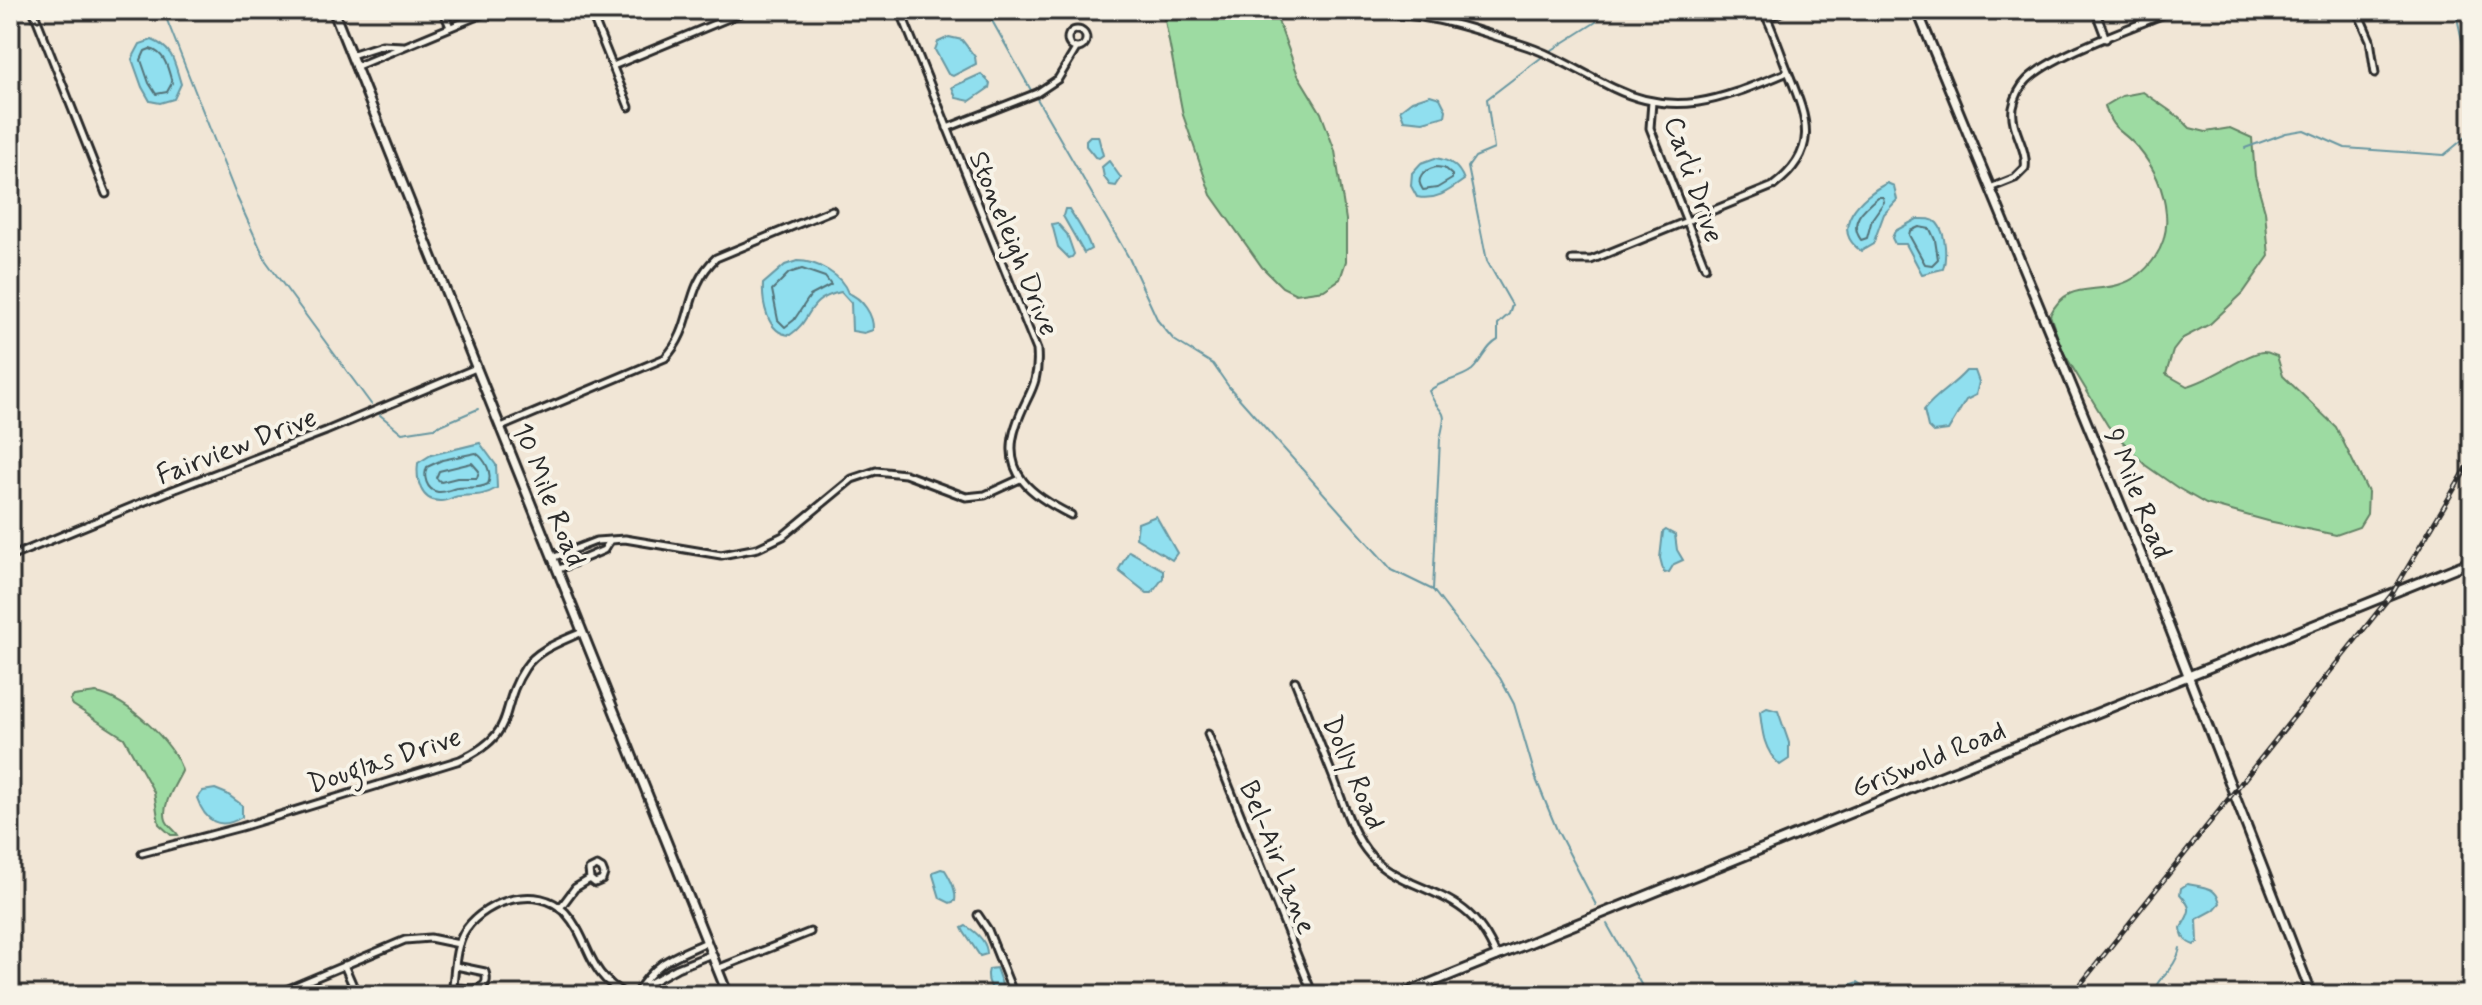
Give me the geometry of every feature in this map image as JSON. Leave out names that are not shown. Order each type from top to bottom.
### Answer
[{"type":"street","points":[[33,10],[106,194]]},
{"type":"street","name":"10 Mile Road","points":[[333,10],[728,995]]},
{"type":"street","points":[[443,10],[450,27]]},
{"type":"street","points":[[355,67],[492,10]]},
{"type":"street","points":[[590,10],[629,107]]},
{"type":"street","points":[[613,66],[748,10]]},
{"type":"street","name":"Stoneleigh Drive","points":[[900,10],[1037,350],[1039,373],[1016,424],[1012,444],[1015,468],[1020,479]]},
{"type":"street","points":[[1366,10],[1446,22],[1524,45],[1571,64],[1615,89],[1652,102],[1685,104],[1719,100],[1788,72]]},
{"type":"street","points":[[1446,22],[1448,10]]},
{"type":"street","points":[[1572,260],[1591,260],[1773,186],[1786,177],[1800,159],[1807,137],[1804,112],[1763,10]]},
{"type":"street","points":[[1767,18],[1785,10]]},
{"type":"street","name":"9 Mile Road","points":[[1917,10],[2189,676],[2312,995]]},
{"type":"street","points":[[2095,10],[2106,39]]},
{"type":"street","points":[[1990,188],[2015,178],[2025,168],[2026,160],[2014,123],[2013,109],[2018,93],[2028,80],[2045,66],[2174,10]]},
{"type":"street","points":[[2357,10],[2370,40],[2375,73]]},
{"type":"street","points":[[350,55],[382,45],[404,46]]},
{"type":"street","points":[[947,128],[1037,93],[1058,79],[1076,49]]},
{"type":"street","name":"Carli Drive","points":[[1652,102],[1650,128],[1705,267]]},
{"type":"street","points":[[500,427],[665,358],[684,331],[694,286],[716,258],[832,210]]},
{"type":"street","name":"Fairview Drive","points":[[10,557],[476,368]]},
{"type":"street","points":[[552,558],[596,541],[625,539],[721,555],[758,548],[783,536],[852,479],[876,471],[905,474],[966,497],[1003,489],[1020,479],[1035,495],[1071,515]]},
{"type":"street","points":[[557,570],[604,550],[609,542]]},
{"type":"street","name":"Griswold Road","points":[[1401,995],[2472,561]]},
{"type":"street","name":"Douglas Drive","points":[[142,853],[241,827],[475,753],[495,738],[503,725],[525,667],[550,647],[582,632]]},
{"type":"street","name":"Dolly Road","points":[[1295,681],[1343,803],[1368,853],[1390,872],[1447,898],[1467,911],[1483,929],[1497,957]]},
{"type":"street","name":"Bel-Air Lane","points":[[1208,734],[1313,995]]},
{"type":"street","points":[[560,908],[575,888],[590,879]]},
{"type":"street","points":[[456,966],[485,972],[486,985],[480,989],[452,992],[459,944],[467,928],[501,902],[514,898],[538,899],[560,908],[575,926],[597,970],[605,980],[627,995]]},
{"type":"street","points":[[978,915],[988,930],[1014,995]]},
{"type":"street","points":[[717,969],[810,932]]},
{"type":"street","points":[[274,995],[405,940],[430,938],[459,944]]},
{"type":"street","points":[[636,992],[648,974],[664,961],[707,942]]},
{"type":"street","points":[[636,992],[677,968],[712,954]]},
{"type":"street","points":[[344,965],[357,995]]},
{"type":"green space","points":[[1163,10],[1274,10],[1298,75],[1321,113],[1335,151],[1346,220],[1346,261],[1340,279],[1324,290],[1296,294],[1282,287],[1262,267],[1211,195],[1183,115]]},
{"type":"green space","points":[[2143,92],[2190,128],[2206,132],[2230,128],[2252,138],[2255,176],[2265,211],[2269,256],[2243,293],[2210,324],[2183,338],[2173,351],[2166,374],[2187,386],[2258,353],[2277,356],[2283,376],[2336,427],[2368,492],[2367,514],[2359,527],[2336,535],[2268,521],[2206,504],[2178,488],[2145,465],[2108,426],[2062,350],[2050,315],[2056,305],[2071,293],[2129,281],[2148,267],[2164,237],[2166,214],[2157,179],[2138,148],[2114,126],[2105,106],[2122,96]]},
{"type":"green space","points":[[96,693],[121,703],[148,723],[178,760],[182,771],[165,814],[167,822],[178,835],[171,835],[159,824],[154,792],[124,738],[70,700],[74,696]]},
{"type":"water","points":[[949,37],[962,40],[975,57],[976,64],[953,76],[948,74],[935,50],[938,42]]},
{"type":"water","points":[[152,40],[169,52],[181,84],[174,99],[160,103],[150,101],[132,59],[140,44]]},
{"type":"water","points":[[981,74],[990,83],[989,88],[970,101],[956,98],[952,87]]},
{"type":"water","points":[[1430,95],[1440,98],[1446,110],[1445,116],[1423,122],[1404,120],[1400,110],[1412,101]]},
{"type":"water","points":[[1090,136],[1098,136],[1103,155],[1099,158],[1086,146]]},
{"type":"water","points":[[1435,158],[1453,164],[1464,180],[1436,196],[1417,197],[1411,186],[1412,173],[1421,163]]},
{"type":"water","points":[[1109,161],[1121,178],[1116,186],[1110,185],[1104,177],[1102,167]]},
{"type":"water","points":[[1887,183],[1894,186],[1897,200],[1884,214],[1873,244],[1861,251],[1852,242],[1848,223],[1859,204]]},
{"type":"water","points":[[1065,209],[1069,209],[1087,239],[1091,249],[1084,253],[1063,216]]},
{"type":"water","points":[[1917,219],[1933,220],[1940,227],[1945,245],[1943,269],[1922,274],[1906,244],[1895,244],[1892,238],[1895,231]]},
{"type":"water","points":[[1057,223],[1067,234],[1074,254],[1072,257],[1069,258],[1058,247],[1052,224]]},
{"type":"water","points":[[797,261],[813,263],[840,280],[848,293],[866,308],[873,330],[864,333],[852,331],[851,303],[841,292],[829,295],[815,305],[790,335],[776,329],[765,308],[763,284],[785,265]]},
{"type":"water","points":[[1966,371],[1975,371],[1979,382],[1976,395],[1966,400],[1948,430],[1933,432],[1928,427],[1924,410]]},
{"type":"water","points":[[480,443],[496,465],[497,488],[484,494],[441,501],[424,494],[419,482],[418,463],[431,455]]},
{"type":"water","points":[[1156,516],[1177,553],[1172,560],[1136,538],[1138,523]]},
{"type":"water","points":[[1666,530],[1675,535],[1677,550],[1683,560],[1664,573],[1660,558],[1663,532]]},
{"type":"water","points":[[1129,551],[1163,570],[1163,578],[1152,593],[1147,593],[1120,572]]},
{"type":"water","points":[[1767,708],[1778,711],[1789,743],[1789,759],[1780,765],[1770,754],[1763,734],[1760,712]]},
{"type":"water","points":[[215,789],[242,805],[242,817],[220,823],[204,813],[197,798],[203,791]]},
{"type":"water","points":[[941,869],[945,870],[954,889],[955,901],[950,903],[940,898],[933,875]]},
{"type":"water","points":[[2187,884],[2212,890],[2220,903],[2197,919],[2198,942],[2194,945],[2184,939],[2181,928],[2189,911],[2180,894],[2181,888]]},
{"type":"water","points":[[966,926],[983,941],[987,954],[980,956],[962,928]]},
{"type":"water","points":[[996,968],[1004,990],[1002,992],[993,991],[988,980],[989,969]]},
{"type":"water","points":[[1858,982],[1867,988],[1865,995],[1837,995],[1839,989]]},
{"type":"waterway","points":[[163,10],[236,195],[266,261],[371,404]]},
{"type":"waterway","points":[[986,10],[1032,92]]},
{"type":"waterway","points":[[1552,50],[1596,22],[1595,10]]},
{"type":"waterway","points":[[2456,13],[2464,49],[2472,61]]},
{"type":"waterway","points":[[1433,590],[1440,439],[1444,415],[1429,391],[1472,370],[1498,340],[1498,324],[1509,314],[1512,305],[1487,261],[1468,167],[1475,157],[1494,149],[1487,99],[1542,57]]},
{"type":"waterway","points":[[1036,97],[1129,258],[1158,321],[1174,340],[1213,364],[1229,387],[1392,570],[1433,590],[1500,678],[1514,704],[1536,779],[1557,830],[1596,905]]},
{"type":"waterway","points":[[2245,148],[2304,130],[2345,148],[2444,155],[2472,132]]},
{"type":"waterway","points":[[380,415],[402,433],[434,428],[478,409]]},
{"type":"waterway","points":[[1607,924],[1647,995]]},
{"type":"waterway","points":[[2153,995],[2180,948]]},
{"type":"railway","points":[[2072,995],[2392,594],[2472,459]]}]
